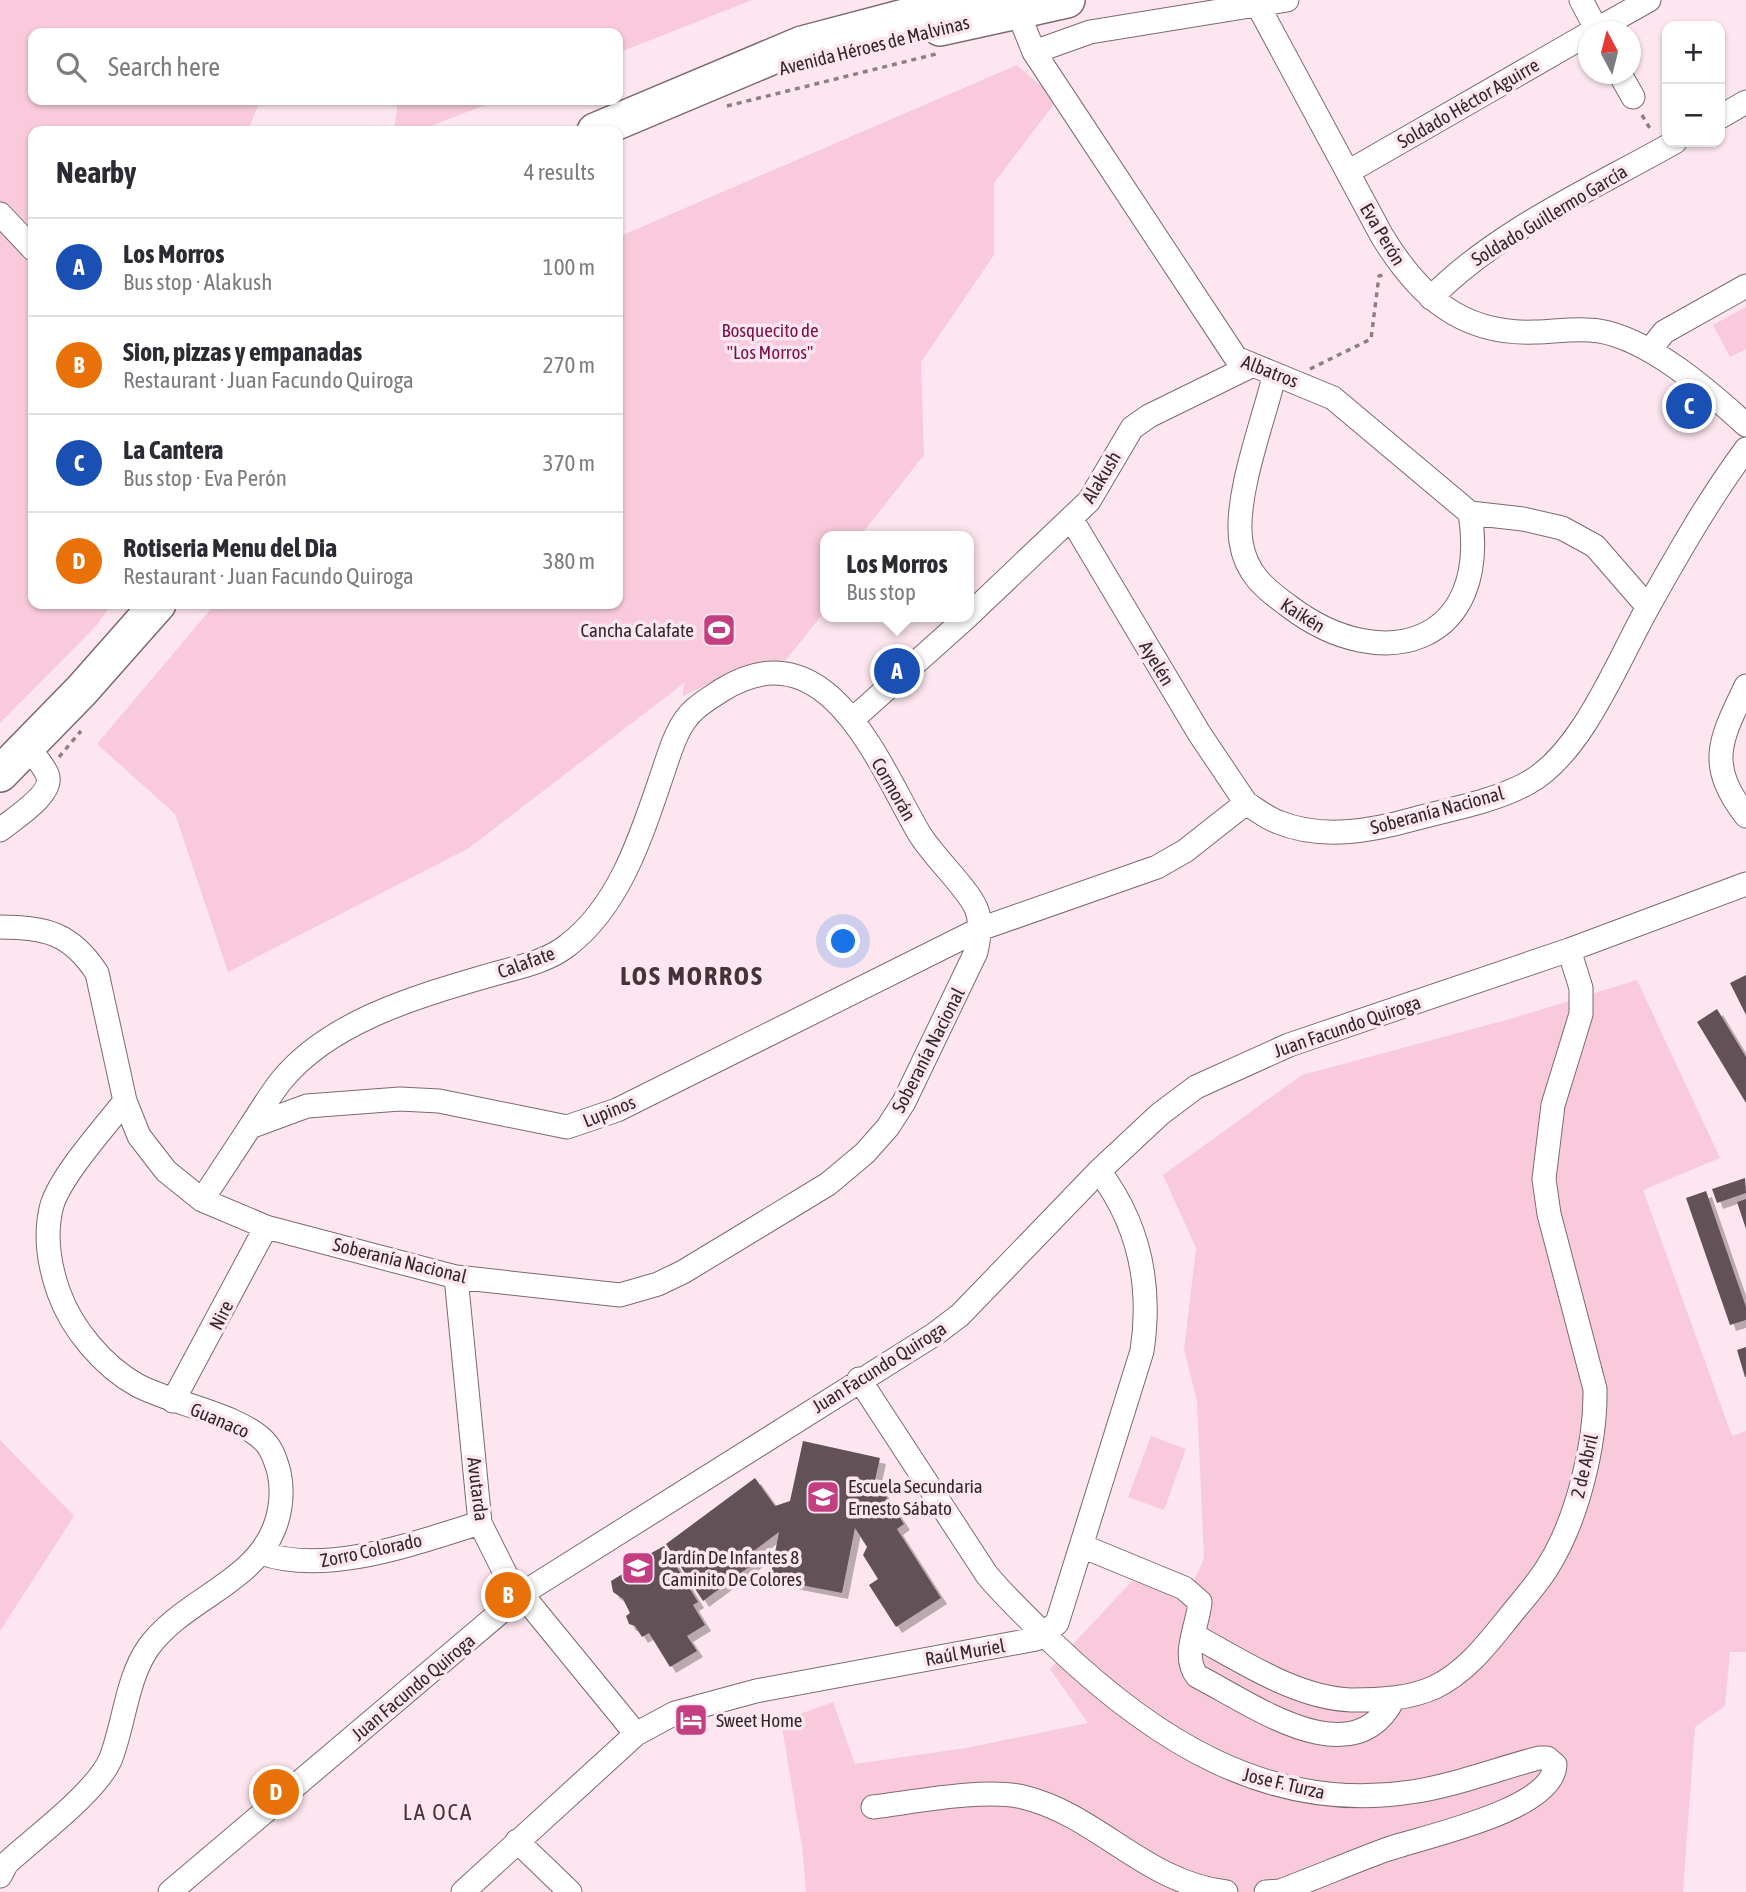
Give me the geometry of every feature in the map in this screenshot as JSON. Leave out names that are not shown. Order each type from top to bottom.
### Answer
[{"type":"highway","name":"Avenida Héroes de Malvinas","points":[[607,126],[802,44],[970,0]]},
{"type":"highway","name":"Avenida Héroes de Malvinas","points":[[682,94],[1014,5],[1067,0]]},
{"type":"highway","points":[[0,774],[153,609]]},
{"type":"street","points":[[1034,52],[1090,32],[1287,0]]},
{"type":"street","points":[[1581,0],[1590,21]]},
{"type":"street","name":"Soldado Héctor Aguirre","points":[[1612,21],[1649,0]]},
{"type":"street","name":"Eva Perón","points":[[1257,3],[1402,268],[1431,298],[1464,320],[1498,332],[1601,331],[1650,350],[1746,425]]},
{"type":"street","name":"Albatros","points":[[1014,5],[1034,52],[1236,359],[1274,377],[1298,382],[1333,398],[1470,513]]},
{"type":"street","name":"Soldado Héctor Aguirre","points":[[1348,172],[1578,40]]},
{"type":"street","points":[[1626,84],[1633,97]]},
{"type":"street","points":[[1725,114],[1746,102]]},
{"type":"street","name":"Soldado Guillermo García","points":[[1431,298],[1457,272],[1499,242],[1666,147]]},
{"type":"street","points":[[0,214],[28,244]]},
{"type":"street","points":[[1650,350],[1664,332],[1746,286]]},
{"type":"street","name":"Alakush","points":[[974,610],[1089,501],[1132,428],[1149,416],[1251,366]]},
{"type":"street","name":"Kaikén","points":[[1274,377],[1240,511],[1241,540],[1246,565],[1262,587],[1316,627],[1350,639],[1397,642],[1428,635],[1442,627],[1468,590],[1474,540],[1470,513]]},
{"type":"street","name":"Soberanía Nacional","points":[[1246,803],[1279,823],[1320,831],[1354,832],[1383,828],[1478,802],[1527,784],[1552,764],[1582,728],[1712,494],[1746,449]]},
{"type":"street","points":[[1470,513],[1523,519],[1563,528],[1595,546],[1648,607]]},
{"type":"street","name":"Ayelén","points":[[1072,520],[1199,733],[1246,803]]},
{"type":"street","name":"Alakush","points":[[853,719],[961,622]]},
{"type":"street","name":"Cormorán","points":[[785,672],[805,678],[826,691],[853,719],[921,836],[977,909],[980,929]]},
{"type":"street","name":"Calafate","points":[[250,1127],[282,1080],[340,1032],[444,989],[550,956],[568,945],[611,897],[638,841],[676,738],[693,710],[725,688],[759,675],[785,672]]},
{"type":"street","points":[[1746,686],[1724,731],[1718,754],[1723,778],[1746,816]]},
{"type":"street","points":[[0,830],[44,794],[49,786],[48,775],[27,747]]},
{"type":"street","points":[[980,929],[1157,867],[1185,851],[1246,803]]},
{"type":"street","name":"Juan Facundo Quiroga","points":[[170,1892],[523,1593],[859,1379],[935,1334],[960,1315],[1099,1171],[1182,1097],[1240,1065],[1289,1045],[1569,950],[1746,884]]},
{"type":"street","name":"Soberanía Nacional","points":[[0,927],[36,927],[61,936],[86,956],[97,973],[125,1101],[139,1136],[166,1171],[202,1200],[266,1227],[456,1277],[620,1295],[657,1284],[683,1272],[828,1184],[865,1153],[888,1127],[904,1102],[976,952],[980,929]]},
{"type":"street","name":"Lupinos","points":[[250,1127],[307,1106],[400,1098],[439,1101],[567,1127],[617,1110],[980,929]]},
{"type":"street","name":"2 de Abril","points":[[1195,1636],[1288,1684],[1348,1700],[1394,1698],[1436,1686],[1464,1669],[1547,1568],[1576,1501],[1595,1417],[1595,1389],[1549,1214],[1544,1179],[1552,1105],[1581,1014],[1581,988],[1569,950]]},
{"type":"street","name":"Guanaco","points":[[0,1877],[7,1863],[92,1787],[110,1761],[147,1649],[173,1621],[261,1553],[274,1530],[281,1509],[281,1481],[267,1443],[246,1427],[173,1401],[135,1384],[97,1353],[76,1328],[50,1269],[48,1227],[53,1203],[78,1161],[125,1101]]},
{"type":"street","points":[[202,1200],[250,1127]]},
{"type":"street","points":[[1045,1635],[1057,1623],[1142,1351],[1146,1326],[1144,1271],[1137,1240],[1120,1199],[1099,1171]]},
{"type":"street","name":"Nire","points":[[173,1401],[266,1227]]},
{"type":"street","name":"Avutarda","points":[[456,1277],[480,1523],[506,1575],[636,1734]]},
{"type":"street","name":"Jose F. Turza","points":[[859,1379],[987,1575],[1090,1678],[1159,1732],[1236,1773],[1291,1788],[1338,1796],[1411,1792],[1539,1758],[1547,1758],[1555,1765],[1550,1781],[1521,1804],[1474,1824],[1387,1850],[1280,1891],[1266,1892]]},
{"type":"street","name":"Zorro Colorado","points":[[261,1553],[285,1562],[345,1559],[480,1523]]},
{"type":"street","points":[[1082,1546],[1184,1588],[1196,1596],[1200,1602],[1195,1636],[1189,1654],[1191,1667],[1197,1676],[1307,1731],[1334,1736],[1361,1732],[1376,1724],[1394,1698]]},
{"type":"street","name":"Raúl Muriel","points":[[463,1892],[636,1734],[675,1713],[745,1693],[1045,1635]]},
{"type":"street","points":[[873,1807],[948,1798],[1021,1796],[1074,1817],[1122,1850],[1181,1882],[1226,1892]]},
{"type":"street","points":[[517,1842],[570,1892]]},
{"type":"path","points":[[716,109],[763,94],[942,53]]},
{"type":"path","points":[[1633,97],[1662,138]]},
{"type":"path","points":[[1298,382],[1314,365],[1371,339],[1379,276],[1402,268]]},
{"type":"green space","points":[[0,0],[752,0],[623,51],[623,28],[28,28],[28,105],[258,105],[250,126],[28,126],[28,609],[108,609],[97,625],[0,723]]},
{"type":"green space","name":"Bosquecito de \"Los Morros\"","points":[[1017,65],[1057,100],[994,183],[994,255],[921,362],[924,455],[864,531],[820,531],[820,617],[786,660],[748,665],[683,696],[684,683],[469,848],[228,972],[175,814],[97,744],[211,609],[623,609],[623,235]]},
{"type":"green space","points":[[397,105],[485,105],[431,126],[395,126]]},
{"type":"green space","points":[[1746,307],[1746,349],[1730,357],[1713,325]]},
{"type":"green space","points":[[1637,980],[1720,1158],[1643,1190],[1732,1436],[1746,1431],[1746,1652],[1730,1652],[1725,1706],[1695,1727],[1683,1892],[806,1892],[802,1847],[781,1721],[833,1702],[855,1764],[966,1748],[1088,1723],[1050,1669],[1132,1581],[1186,1598],[1204,1559],[1197,1401],[1184,1350],[1196,1248],[1163,1175],[1302,1075],[1510,1019]]},
{"type":"green space","points":[[1151,1436],[1186,1449],[1164,1510],[1128,1497]]},
{"type":"green space","points":[[0,1440],[74,1516],[0,1631]]},
{"type":"building","points":[[1746,975],[1746,1015],[1730,983]]},
{"type":"building","points":[[1717,1009],[1746,1057],[1746,1103],[1697,1022]]},
{"type":"building","points":[[1745,1178],[1746,1193],[1717,1203],[1712,1189]]},
{"type":"building","points":[[1706,1191],[1746,1307],[1746,1320],[1730,1325],[1686,1198]]},
{"type":"building","points":[[1746,1199],[1746,1229],[1737,1202]]},
{"type":"building","points":[[1746,1347],[1746,1377],[1745,1377],[1737,1350]]},
{"type":"building","points":[[803,1441],[880,1458],[875,1480],[904,1524],[897,1529],[941,1598],[896,1627],[869,1585],[878,1579],[863,1555],[867,1547],[855,1528],[842,1593],[770,1579],[779,1532],[751,1553],[757,1561],[703,1601],[666,1544],[755,1478],[775,1506],[790,1501]]},
{"type":"building","points":[[664,1546],[698,1602],[693,1605],[705,1625],[687,1636],[697,1651],[670,1667],[649,1633],[642,1637],[635,1626],[629,1624],[626,1616],[630,1613],[623,1599],[613,1592],[611,1581],[629,1570],[624,1562],[641,1553],[644,1557]]},
{"type":"place","name":"La Cantera","points":[[1689,406]]},
{"type":"place","name":"Cancha Calafate","points":[[719,630]]},
{"type":"place","name":"Los Morros","points":[[897,671]]},
{"type":"place","name":"Escuela Secundaria Ernesto Sábato","points":[[823,1497]]},
{"type":"place","name":"Jardín De Infantes 8 Caminito De Colores","points":[[638,1568]]},
{"type":"place","name":"Sion, pizzas y empanadas","points":[[508,1595]]},
{"type":"place","name":"Sweet Home","points":[[691,1720]]},
{"type":"place","name":"Rotiseria Menu del Dia","points":[[276,1792]]},
{"type":"district","name":"LOS MORROS","points":[[692,976]]},
{"type":"district","name":"LA OCA","points":[[438,1812]]}]
